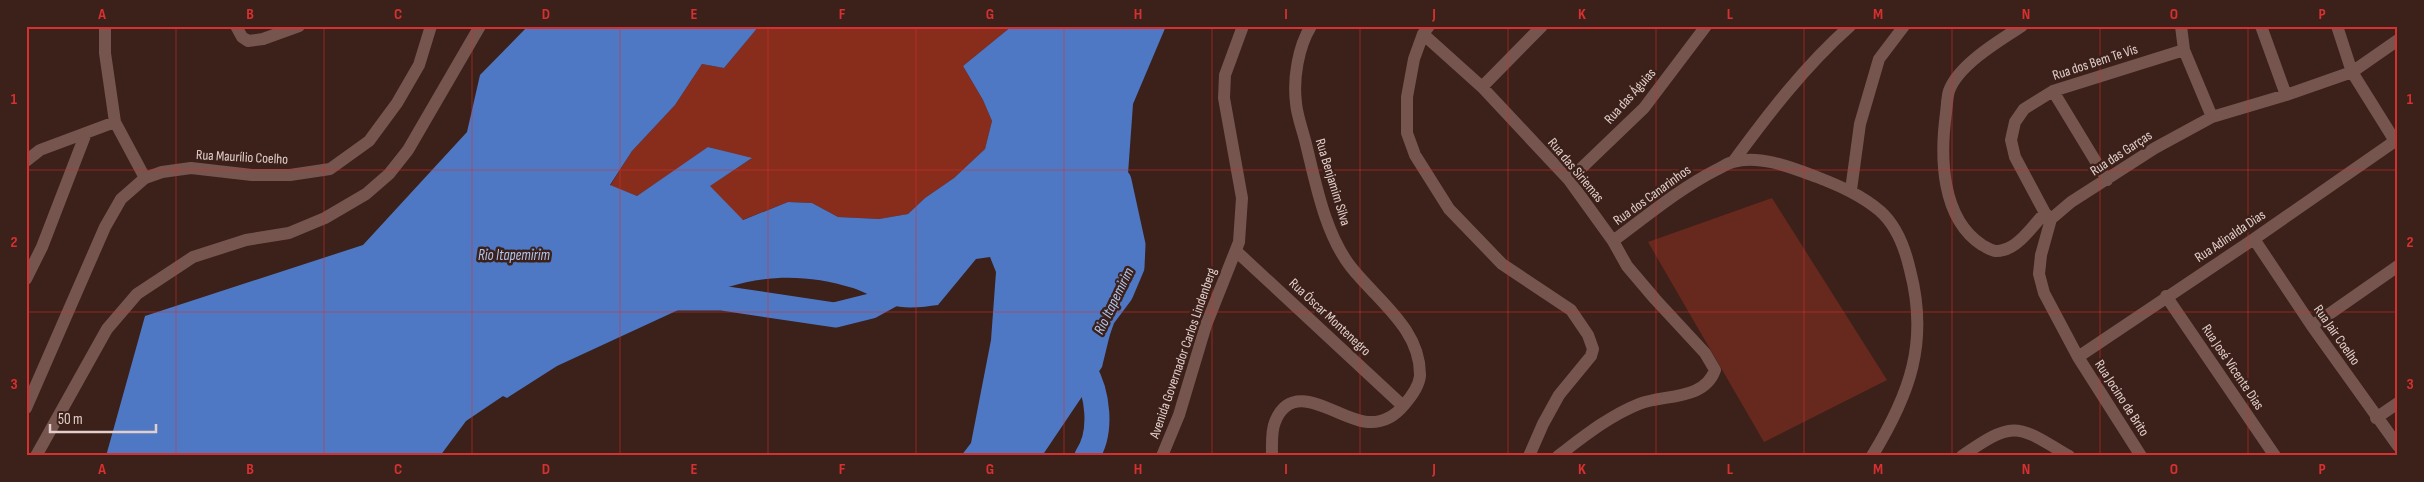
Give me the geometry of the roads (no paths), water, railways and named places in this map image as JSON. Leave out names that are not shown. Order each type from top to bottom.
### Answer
[{"type":"street","points":[[105,26],[105,53],[115,122],[145,178]]},
{"type":"street","points":[[236,26],[242,37],[248,41],[263,39],[299,26]]},
{"type":"street","name":"Rua Maurílio Coelho","points":[[26,408],[105,227],[121,199],[145,178],[162,172],[191,168],[252,175],[290,175],[330,169],[369,141],[397,103],[419,65],[431,26]]},
{"type":"street","points":[[36,456],[107,329],[137,294],[193,257],[246,240],[289,233],[325,218],[366,194],[389,174],[408,150],[480,26]]},
{"type":"street","name":"Avenida Governador Carlos Lindenberg","points":[[1162,456],[1179,415],[1209,316],[1239,242],[1242,198],[1224,98],[1225,75],[1244,26]]},
{"type":"street","name":"Rua Benjamim Silva","points":[[1272,456],[1275,422],[1284,408],[1296,401],[1315,404],[1367,422],[1384,421],[1404,406],[1420,378],[1418,351],[1392,310],[1350,266],[1327,222],[1296,103],[1298,62],[1311,26]]},
{"type":"street","points":[[1482,87],[1542,26]]},
{"type":"street","name":"Rua das Águias","points":[[1569,180],[1644,108],[1706,26]]},
{"type":"street","points":[[1733,162],[1777,102],[1825,48],[1850,26]]},
{"type":"street","points":[[1851,190],[1860,124],[1879,59],[1904,26]]},
{"type":"street","name":"Rua das Garças","points":[[2022,26],[1986,48],[1963,71],[1949,90],[1942,160],[1945,182],[1956,213],[1971,237],[1993,252],[2005,250],[2048,216],[2155,148],[2212,117],[2286,95],[2352,72],[2398,40]]},
{"type":"street","points":[[2180,26],[2184,50],[2212,117]]},
{"type":"street","points":[[2261,26],[2286,95]]},
{"type":"street","points":[[2337,26],[2352,72],[2396,140]]},
{"type":"street","points":[[1426,30],[1414,59],[1407,97],[1406,133],[1415,155],[1449,209],[1502,264],[1571,310],[1588,335],[1593,349],[1591,356],[1559,395],[1542,424],[1529,456]]},
{"type":"street","name":"Rua das Siriemas","points":[[1426,30],[1569,180],[1613,241],[1627,266],[1706,354],[1715,370],[1712,378],[1706,385],[1694,392],[1639,404],[1591,431],[1558,456]]},
{"type":"street","name":"Rua dos Bem Te Vis","points":[[2048,216],[2015,157],[2010,140],[2015,122],[2024,109],[2053,91],[2184,50]]},
{"type":"street","points":[[2053,91],[2107,180]]},
{"type":"street","points":[[26,161],[40,150],[115,122]]},
{"type":"street","points":[[26,279],[42,247],[86,133]]},
{"type":"street","name":"Rua Adinalda Dias","points":[[2078,357],[2166,296],[2254,239],[2396,140]]},
{"type":"street","name":"Rua dos Canarinhos","points":[[1613,241],[1694,181],[1733,162],[1758,160],[1797,169],[1851,190],[1881,212],[1904,243],[1916,293],[1919,332],[1909,385],[1893,422],[1872,456]]},
{"type":"street","points":[[2048,216],[2039,274],[2044,293],[2078,357]]},
{"type":"street","name":"Rua Jair Coelho","points":[[2254,239],[2312,326],[2376,418],[2398,446]]},
{"type":"street","name":"Rua Óscar Montenegro","points":[[1236,251],[1404,406]]},
{"type":"street","points":[[2312,326],[2398,266]]},
{"type":"street","name":"Rua José Vicente Dias","points":[[2166,296],[2275,456]]},
{"type":"street","name":"Rua Jocino de Brito","points":[[2078,357],[2141,456]]},
{"type":"street","points":[[2376,418],[2398,403]]},
{"type":"street","points":[[1962,456],[1990,437],[2011,430],[2028,431],[2070,456]]},
{"type":"water","name":"Rio Itapemirim","points":[[528,26],[759,26],[724,68],[702,64],[675,105],[632,151],[610,185],[637,196],[708,147],[752,158],[710,186],[743,220],[788,202],[812,203],[838,217],[879,219],[908,214],[925,198],[954,178],[985,149],[992,121],[983,100],[963,66],[1012,26],[1166,26],[1133,104],[1122,258],[1111,330],[1102,367],[1042,456],[961,456],[971,443],[991,340],[996,272],[990,257],[976,259],[938,305],[926,307],[895,306],[853,288],[806,279],[775,278],[728,287],[557,366],[507,398],[503,396],[466,421],[440,456],[106,456],[145,316],[363,245],[467,132],[480,75]]},
{"type":"waterway","name":"Rio Itapemirim","points":[[1087,456],[1095,436],[1097,412],[1093,389],[1084,369],[1103,317],[1121,293],[1132,267],[1133,245],[1119,181]]},
{"type":"waterway","name":"Rio Itapemirim","points":[[672,298],[721,298],[835,315],[871,306],[911,284]]}]
